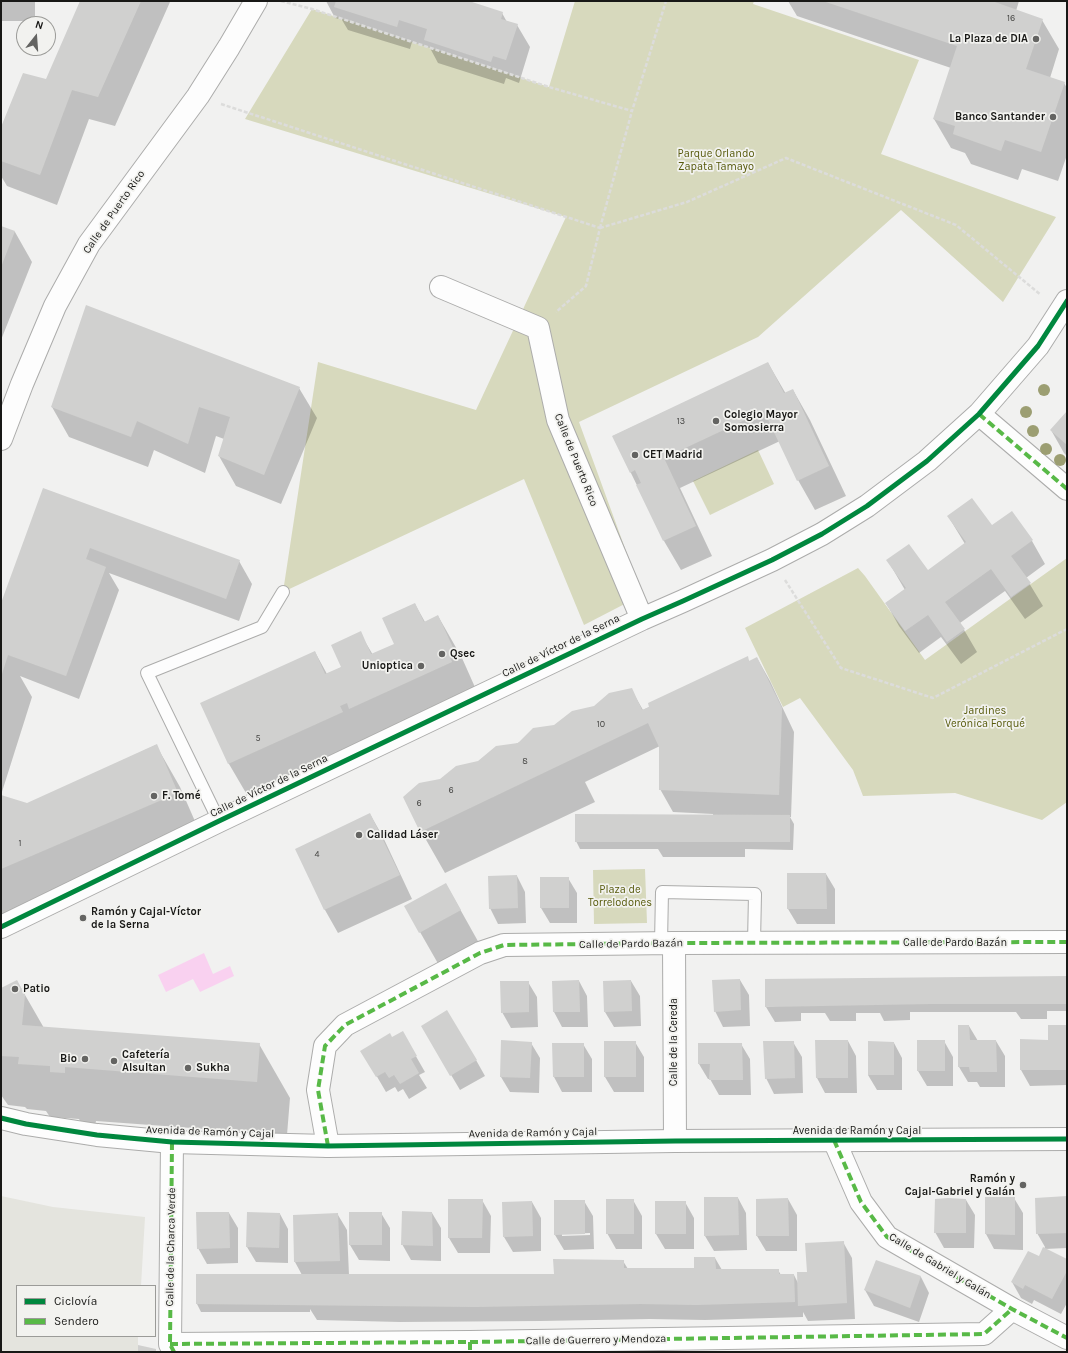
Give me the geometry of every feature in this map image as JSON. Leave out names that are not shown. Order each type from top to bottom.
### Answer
[{"type":"street","name":"Calle de Puerto Rico","points":[[1,439],[22,384],[55,306],[86,251],[198,96],[256,1]]},
{"type":"street","points":[[440,287],[538,328]]},
{"type":"street","name":"Calle de Víctor de la Serna","points":[[1,927],[642,619],[772,560],[822,534],[867,506],[927,461],[980,414],[1038,346],[1064,306]]},
{"type":"street","name":"Calle de Puerto Rico","points":[[538,328],[558,420],[642,619]]},
{"type":"street","points":[[980,414],[1067,489]]},
{"type":"street","name":"Calle de Pardo Bazán","points":[[328,1146],[318,1090],[325,1046],[345,1025],[480,953],[504,945],[1067,942]]},
{"type":"street","name":"Calle de la Cereda","points":[[667,943],[675,1141]]},
{"type":"street","name":"Avenida de Ramón y Cajal","points":[[1,1118],[26,1124],[97,1135],[172,1142],[328,1146],[675,1141],[1067,1139]]},
{"type":"street","name":"Calle de Gabriel y Galán","points":[[834,1140],[860,1202],[887,1237],[1012,1309],[1067,1338]]},
{"type":"street","name":"Calle de la Charca Verde","points":[[172,1142],[172,1348]]},
{"type":"street","name":"Calle de Guerrero y Mendoza","points":[[172,1348],[470,1347],[984,1334],[1012,1309]]},
{"type":"lane","points":[[220,821],[147,673],[262,627],[283,592]]},
{"type":"lane","points":[[667,943],[662,892],[755,894],[754,943]]},
{"type":"path","points":[[281,1],[312,9],[549,87],[632,111]]},
{"type":"path","points":[[538,328],[586,286],[600,228],[632,111],[666,1]]},
{"type":"path","points":[[198,96],[600,228],[687,202],[786,158],[956,225],[1064,306]]},
{"type":"path","points":[[772,560],[841,668],[933,698],[1067,629]]},
{"type":"shaded area","points":[[204,953],[213,974],[230,966],[234,976],[200,992],[193,979],[166,992],[158,975]]},
{"type":"shaded area","points":[[1,1196],[53,1207],[145,1217],[141,1285],[16,1285],[16,1337],[138,1337],[138,1352],[1,1352]]},
{"type":"green space","name":"Parque Orlando Zapata Tamayo","points":[[575,1],[754,1],[753,4],[919,60],[881,154],[1056,217],[1003,302],[901,210],[758,337],[579,422],[642,595],[584,625],[524,479],[283,592],[318,362],[476,410],[566,217],[245,119],[312,9],[549,87]]},
{"type":"green space","points":[[758,450],[774,484],[710,515],[693,481]]},
{"type":"green space","name":"Jardines Verónica Forqué","points":[[1067,558],[1067,802],[1042,820],[955,793],[863,796],[853,770],[800,698],[783,707],[745,628],[858,568],[925,660]]},
{"type":"green space","name":"Plaza de Torrelodones","points":[[645,869],[647,923],[594,924],[593,870]]},
{"type":"building","points":[[80,1],[141,1],[98,97],[72,90],[40,175],[1,161],[1,127],[23,73],[46,79]]},
{"type":"building","points":[[336,1],[469,1],[503,12],[501,19],[518,24],[506,60],[493,56],[491,62],[424,40],[427,29],[399,20],[397,27],[334,7]]},
{"type":"building","points":[[823,1],[992,1],[1043,19],[1026,69],[1065,82],[1041,152],[1005,140],[1001,151],[953,134],[955,126],[933,119],[957,46]]},
{"type":"building","points":[[1,226],[15,231],[1,267]]},
{"type":"building","points":[[86,305],[300,387],[264,475],[218,456],[230,417],[199,407],[188,444],[137,421],[131,437],[51,407]]},
{"type":"building","points":[[768,362],[784,393],[793,389],[829,466],[797,481],[764,411],[664,458],[696,526],[663,541],[636,485],[641,483],[635,470],[630,473],[612,436]]},
{"type":"building","points":[[1067,411],[1067,445],[1050,430]]},
{"type":"building","points":[[43,488],[240,560],[226,599],[90,548],[86,559],[106,567],[66,676],[8,655],[1,677],[1,603]]},
{"type":"building","points":[[972,498],[992,525],[1012,511],[1033,540],[1011,556],[1031,583],[1011,597],[991,569],[945,602],[965,629],[947,642],[928,615],[905,631],[885,603],[906,588],[886,560],[909,544],[928,570],[966,542],[947,516]]},
{"type":"building","points":[[415,603],[424,622],[438,615],[455,652],[449,655],[452,662],[349,709],[347,703],[340,706],[343,712],[228,764],[200,703],[315,651],[325,674],[341,667],[331,645],[361,631],[371,654],[394,644],[382,618]]},
{"type":"building","points":[[748,656],[749,661],[757,657],[782,708],[779,795],[659,790],[659,747],[648,723],[420,832],[403,797],[419,783],[440,779],[456,766],[478,761],[496,746],[518,743],[533,728],[554,725],[572,711],[594,706],[609,693],[632,688],[642,710],[649,707],[648,703]]},
{"type":"building","points":[[157,744],[178,793],[1,869],[1,795],[27,803]]},
{"type":"building","points":[[370,813],[400,875],[324,910],[295,849]]},
{"type":"building","points":[[575,814],[790,815],[790,842],[575,842]]},
{"type":"building","points":[[787,873],[826,873],[827,909],[787,909]]},
{"type":"building","points":[[517,875],[518,908],[489,909],[488,876]]},
{"type":"building","points":[[540,877],[569,877],[569,908],[540,908]]},
{"type":"building","points":[[446,883],[461,910],[419,933],[404,906]]},
{"type":"building","points":[[1067,976],[1067,1004],[929,1004],[765,1007],[765,979]]},
{"type":"building","points":[[740,979],[741,1010],[714,1012],[712,980]]},
{"type":"building","points":[[17,980],[25,995],[22,1025],[260,1043],[257,1082],[65,1067],[65,1073],[50,1072],[50,1066],[18,1064],[19,1057],[1,1056],[1,988]]},
{"type":"building","points":[[579,980],[580,1012],[553,1012],[552,981]]},
{"type":"building","points":[[631,980],[632,1011],[604,1012],[603,981]]},
{"type":"building","points":[[500,981],[529,981],[529,1012],[501,1013]]},
{"type":"building","points":[[447,1010],[477,1060],[450,1076],[421,1026]]},
{"type":"building","points":[[958,1025],[969,1025],[970,1040],[996,1040],[997,1072],[970,1072],[969,1067],[958,1067]]},
{"type":"building","points":[[1048,1025],[1067,1025],[1067,1070],[1020,1070],[1020,1039],[1048,1040]]},
{"type":"building","points":[[403,1031],[417,1056],[411,1059],[419,1073],[400,1084],[394,1075],[389,1078],[385,1072],[376,1077],[360,1051],[390,1033],[392,1037]]},
{"type":"building","points":[[501,1040],[532,1042],[530,1078],[500,1077]]},
{"type":"building","points":[[815,1040],[848,1040],[848,1078],[816,1078]]},
{"type":"building","points":[[917,1040],[945,1040],[945,1071],[917,1071]]},
{"type":"building","points":[[604,1041],[636,1041],[636,1077],[604,1077]]},
{"type":"building","points":[[763,1041],[794,1041],[795,1078],[765,1079]]},
{"type":"building","points":[[868,1041],[894,1042],[894,1075],[868,1075]]},
{"type":"building","points":[[552,1043],[584,1043],[584,1077],[553,1077]]},
{"type":"building","points":[[698,1043],[742,1043],[743,1080],[709,1080],[710,1064],[698,1064]]},
{"type":"building","points":[[1067,1196],[1067,1233],[1036,1234],[1035,1198]]},
{"type":"building","points":[[704,1197],[738,1197],[739,1235],[704,1236]]},
{"type":"building","points":[[985,1197],[1015,1197],[1015,1235],[985,1234]]},
{"type":"building","points":[[788,1198],[789,1236],[756,1236],[756,1199]]},
{"type":"building","points":[[448,1199],[483,1199],[482,1238],[448,1238]]},
{"type":"building","points":[[606,1199],[634,1199],[634,1234],[606,1234]]},
{"type":"building","points":[[935,1199],[966,1199],[966,1233],[934,1233]]},
{"type":"building","points":[[554,1200],[585,1200],[585,1234],[554,1235]]},
{"type":"building","points":[[532,1201],[533,1236],[503,1237],[502,1202]]},
{"type":"building","points":[[655,1201],[686,1201],[686,1234],[655,1234]]},
{"type":"building","points":[[402,1211],[432,1212],[433,1246],[401,1245]]},
{"type":"building","points":[[196,1212],[229,1212],[230,1248],[197,1249]]},
{"type":"building","points":[[247,1212],[280,1213],[279,1248],[246,1247]]},
{"type":"building","points":[[349,1212],[382,1212],[382,1245],[349,1245]]},
{"type":"building","points":[[338,1213],[340,1261],[294,1262],[293,1215]]},
{"type":"building","points":[[844,1241],[847,1303],[798,1306],[797,1272],[807,1272],[805,1243]]},
{"type":"building","points":[[1043,1247],[1067,1259],[1067,1271],[1052,1299],[1025,1285],[1023,1289],[1011,1282],[1028,1251],[1039,1256]]},
{"type":"building","points":[[694,1257],[715,1257],[716,1269],[779,1269],[779,1274],[794,1274],[795,1302],[696,1305],[641,1304],[475,1307],[196,1304],[196,1274],[554,1274],[553,1259],[624,1260],[624,1268],[694,1268]]},
{"type":"building","points":[[876,1260],[921,1276],[910,1308],[864,1290]]},
{"type":"building","points":[[138,1345],[156,1349],[156,1352],[138,1352]]},
{"type":"marked path","points":[[979,414],[1067,489]]},
{"type":"marked path","points":[[328,1146],[318,1090],[325,1046],[345,1025],[480,953],[504,945],[1067,942]]},
{"type":"marked path","points":[[834,1140],[861,1202],[887,1237],[1012,1309],[1067,1338]]},
{"type":"marked path","points":[[172,1142],[170,1344],[174,1352]]},
{"type":"marked path","points":[[170,1344],[470,1342],[984,1334],[1012,1309]]},
{"type":"marked path","points":[[470,1342],[470,1352]]},
{"type":"cycle path","points":[[1,927],[642,619],[772,560],[822,534],[867,506],[927,461],[979,414],[1038,346],[1067,301]]},
{"type":"cycle path","points":[[1,1118],[26,1124],[97,1135],[172,1142],[328,1146],[675,1141],[1067,1139]]},
{"type":"place","name":"La Plaza de DIA","points":[[1036,39]]},
{"type":"place","name":"Banco Santander","points":[[1053,117]]},
{"type":"place","name":"Colegio Mayor Somosierra","points":[[716,421]]},
{"type":"place","name":"CET Madrid","points":[[635,455]]},
{"type":"place","name":"Qsec","points":[[442,654]]},
{"type":"place","name":"Unioptica","points":[[421,666]]},
{"type":"place","name":"F. Tomé","points":[[154,796]]},
{"type":"place","name":"Calidad Láser","points":[[359,835]]},
{"type":"place","name":"Ramón y Cajal-Víctor de la Serna","points":[[83,918]]},
{"type":"place","name":"Patio","points":[[15,989]]},
{"type":"place","name":"Bio","points":[[85,1059]]},
{"type":"place","name":"Cafetería Alsultan","points":[[114,1061]]},
{"type":"place","name":"Sukha","points":[[188,1068]]},
{"type":"place","name":"Ramón y Cajal-Gabriel y Galán","points":[[1023,1185]]}]
